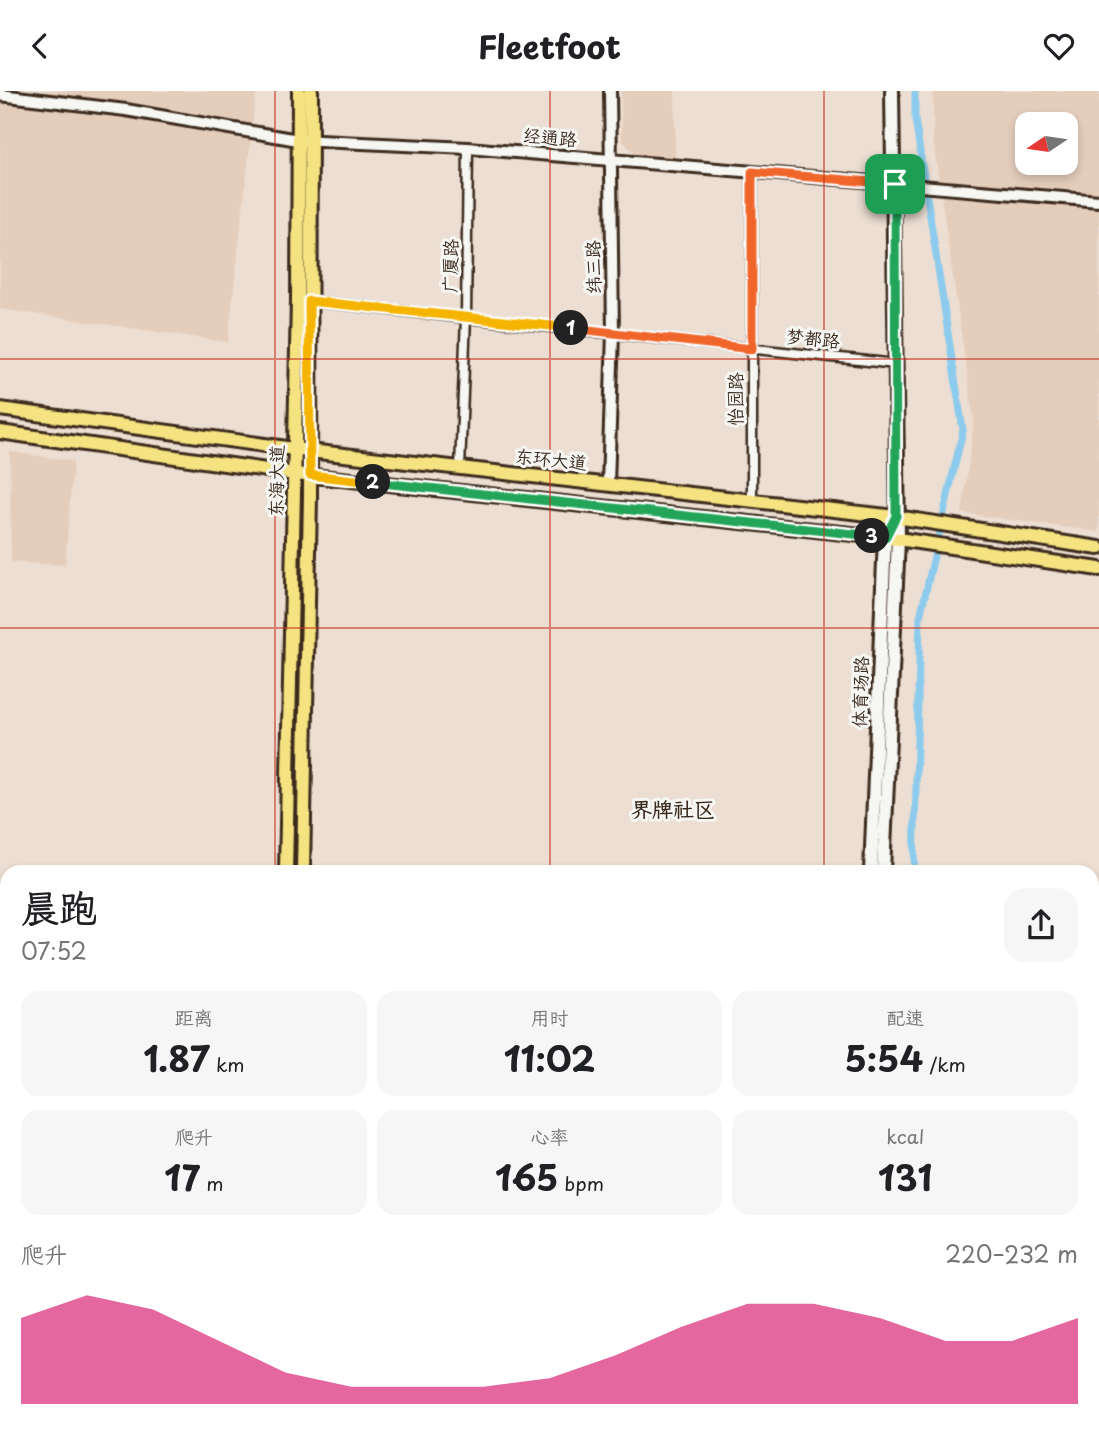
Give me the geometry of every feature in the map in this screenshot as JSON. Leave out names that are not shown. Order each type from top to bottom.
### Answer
[{"type":"main road","name":"东海大道","points":[[299,91],[304,140],[309,301],[310,475],[303,865]]},
{"type":"main road","name":"东海大道","points":[[286,865],[304,140],[311,91]]},
{"type":"main road","name":"体育场路","points":[[871,865],[891,539],[896,516],[895,184],[892,91]]},
{"type":"main road","name":"东环大道","points":[[0,409],[295,449],[896,516],[1099,548]]},
{"type":"main road","points":[[0,432],[295,474],[891,539],[1099,569]]},
{"type":"main road","name":"体育场路","points":[[883,865],[891,539]]},
{"type":"street","name":"纬三路","points":[[608,484],[613,333],[610,91]]},
{"type":"street","name":"经通路","points":[[0,95],[126,110],[304,140],[468,148],[1099,201]]},
{"type":"street","name":"广厦路","points":[[460,468],[466,317],[468,148]]},
{"type":"street","name":"怡园路","points":[[751,499],[752,172]]},
{"type":"street","name":"梦都路","points":[[309,301],[896,364]]},
{"type":"shaded area","points":[[0,91],[256,91],[228,342],[0,309]]},
{"type":"shaded area","points":[[621,91],[675,91],[675,158],[637,156],[622,140]]},
{"type":"shaded area","points":[[933,91],[1099,91],[1099,532],[962,513],[974,421],[933,140]]},
{"type":"shaded area","points":[[10,452],[73,461],[65,565],[11,562]]},
{"type":"waterway","points":[[914,865],[920,617],[963,430],[915,119],[915,91]]},
{"type":"district","name":"界牌社区","points":[[673,810]]},
{"type":"route","points":[[752,172],[895,184],[896,516],[885,538],[310,475],[309,301],[752,349],[752,172]]}]
